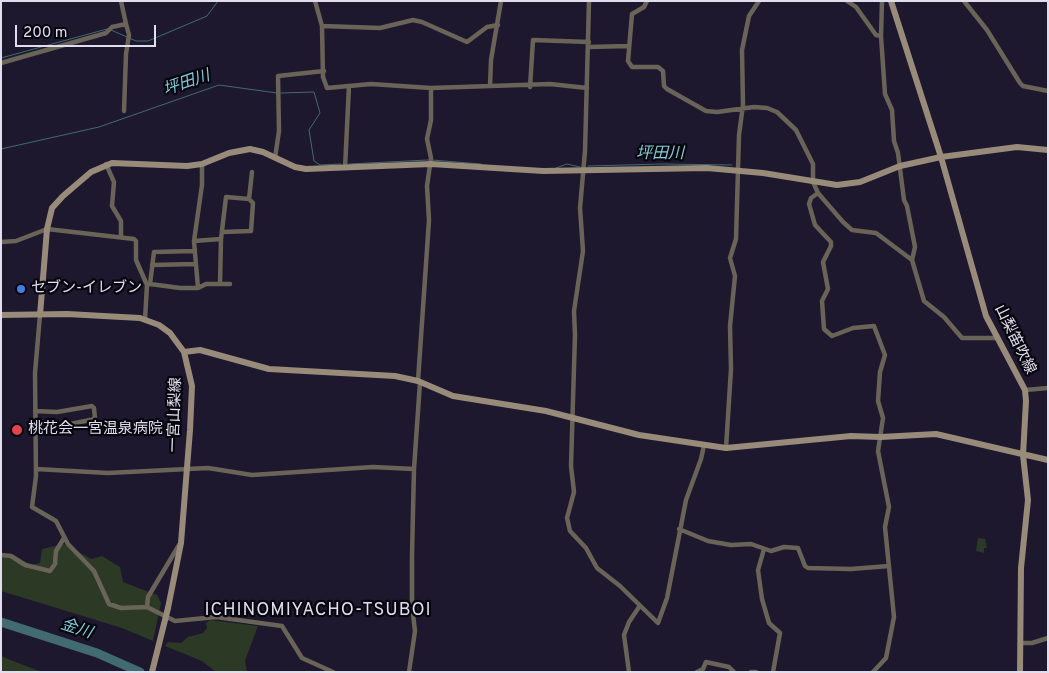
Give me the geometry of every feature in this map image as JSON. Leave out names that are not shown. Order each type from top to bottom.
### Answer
[{"type":"street","points":[[121,1],[129,38],[126,54],[124,111]]},
{"type":"street","points":[[315,1],[322,26],[323,77],[327,88],[371,84],[431,88],[530,87],[550,84],[587,88]]},
{"type":"street","points":[[490,86],[491,60],[501,1]]},
{"type":"street","points":[[589,1],[587,88],[580,208],[583,251],[574,311],[571,466],[574,492],[567,513],[568,527],[572,534],[586,548],[597,568],[620,586],[658,623],[667,598],[686,500],[701,460],[704,445]]},
{"type":"street","points":[[647,1],[644,7],[632,14],[628,61],[632,67],[658,67],[663,71],[664,86],[667,89],[700,108],[717,112],[766,108],[778,112],[796,130],[813,164],[813,182],[818,193],[852,230],[876,233],[912,260]]},
{"type":"street","points":[[726,448],[731,369],[730,326],[734,276],[730,258],[736,239],[739,135],[743,109],[742,50],[749,16],[759,1]]},
{"type":"street","points":[[847,1],[856,7],[876,35],[881,36]]},
{"type":"street","points":[[882,1],[881,36],[885,94],[892,110],[894,141],[900,166],[904,200],[908,206],[915,247],[912,260],[924,300],[944,317],[958,335],[963,338],[996,338]]},
{"type":"street","name":"山梨笛吹線","points":[[891,1],[941,156],[982,301],[996,338],[1025,390],[1023,455],[1028,500],[1021,568],[1020,672]]},
{"type":"street","points":[[964,1],[987,30],[1020,83],[1023,86],[1048,91]]},
{"type":"street","points":[[322,26],[380,28],[413,20],[422,22],[467,42],[487,27],[498,25]]},
{"type":"street","points":[[1,63],[106,33],[112,27],[126,24]]},
{"type":"street","points":[[530,87],[533,40],[629,46]]},
{"type":"street","points":[[275,158],[279,131],[278,76],[324,71]]},
{"type":"street","points":[[345,168],[349,86]]},
{"type":"street","points":[[409,672],[415,631],[412,606],[414,469],[429,220],[427,186],[431,161],[427,139],[431,120],[431,88]]},
{"type":"street","points":[[333,672],[302,658],[282,626],[216,616],[174,621],[147,607],[122,608],[111,606],[94,571],[64,538],[54,518],[32,507],[36,470],[35,374],[49,217],[57,201],[91,172],[106,164],[131,162],[187,166],[202,164],[234,152],[250,149],[263,152],[294,167],[306,169],[431,161],[507,170],[670,168],[739,170],[837,185],[868,180],[900,166],[941,156],[1017,147],[1048,150]]},
{"type":"street","points":[[106,164],[114,182],[112,206],[121,221],[121,237]]},
{"type":"street","points":[[198,288],[194,241],[202,186],[202,164]]},
{"type":"street","points":[[249,199],[252,172]]},
{"type":"street","points":[[818,193],[811,198],[809,204],[816,225],[831,242],[823,262],[828,289],[822,301],[824,329],[832,336],[853,328],[874,326],[885,355],[880,372],[878,401],[883,418],[878,451],[889,507],[885,527],[894,617],[886,658],[873,672]]},
{"type":"street","points":[[220,283],[221,239],[226,198],[249,199],[253,203],[251,231],[222,232]]},
{"type":"street","points":[[1,242],[16,241],[48,229],[121,237],[136,241],[136,260],[149,285]]},
{"type":"street","points":[[194,241],[221,239]]},
{"type":"street","points":[[145,320],[154,252],[194,252]]},
{"type":"street","points":[[152,265],[196,264]]},
{"type":"street","points":[[149,285],[198,288],[206,284],[230,284]]},
{"type":"street","name":"一宮山梨線","points":[[1,315],[128,316],[159,325],[170,333],[184,352],[192,386],[181,543],[168,608],[152,672]]},
{"type":"street","points":[[184,352],[200,350],[270,369],[395,376],[419,381],[453,396],[572,416],[639,435],[726,448],[851,436],[881,437],[936,434],[1048,460]]},
{"type":"street","points":[[1025,390],[1048,388]]},
{"type":"street","points":[[35,425],[61,426],[95,419],[92,406],[57,412],[36,411]]},
{"type":"street","points":[[36,470],[108,473],[186,468],[217,469],[252,475],[373,467],[414,469]]},
{"type":"street","points":[[679,529],[708,541],[732,545],[751,544],[771,551],[784,547],[798,548],[804,566],[808,568],[851,569],[889,566]]},
{"type":"street","points":[[1,555],[11,556],[25,565],[50,571],[55,564],[56,552],[64,538]]},
{"type":"street","points":[[147,607],[148,597],[181,543]]},
{"type":"street","points":[[764,548],[758,570],[762,599],[769,624],[780,632],[773,672]]},
{"type":"street","points":[[628,672],[624,636],[629,622],[640,607]]},
{"type":"street","points":[[1020,643],[1032,643],[1048,638]]},
{"type":"street","points":[[697,672],[703,669],[706,662],[730,667],[734,672]]},
{"type":"street","points":[[750,672],[756,672]]},
{"type":"green space","points":[[978,538],[985,539],[987,548],[984,548],[984,553],[976,551]]},
{"type":"green space","points":[[64,544],[91,559],[102,556],[120,567],[123,582],[157,595],[161,603],[153,641],[122,628],[1,591],[1,555],[14,555],[31,565],[40,563],[42,549]]},
{"type":"green space","points":[[210,620],[258,626],[245,661],[247,672],[216,672],[202,661],[165,646],[168,642],[181,643],[188,637],[203,633],[207,628],[206,623]]},
{"type":"green space","points":[[1,656],[13,661],[42,672],[1,672]]},
{"type":"waterway","points":[[111,30],[136,41],[148,41],[207,16],[218,1]]},
{"type":"waterway","points":[[1,58],[107,29]]},
{"type":"waterway","name":"坪田川","points":[[1,149],[99,127],[219,85],[277,93]]},
{"type":"waterway","name":"坪田川","points":[[281,93],[314,92],[320,113],[309,130],[314,161],[320,165],[341,164]]},
{"type":"waterway","name":"坪田川","points":[[349,164],[428,160]]},
{"type":"waterway","name":"坪田川","points":[[432,160],[481,164]]},
{"type":"waterway","name":"坪田川","points":[[556,168],[567,164],[580,167]]},
{"type":"waterway","name":"坪田川","points":[[588,166],[732,165]]},
{"type":"waterway","name":"金川","points":[[1,622],[97,653],[140,672]]},
{"type":"place","name":"セブン-イレブン","points":[[21,289]]},
{"type":"place","name":"桃花会一宮温泉病院","points":[[17,430]]},
{"type":"district","name":"ICHINOMIYACHO-TSUBOI","points":[[318,611]]}]
